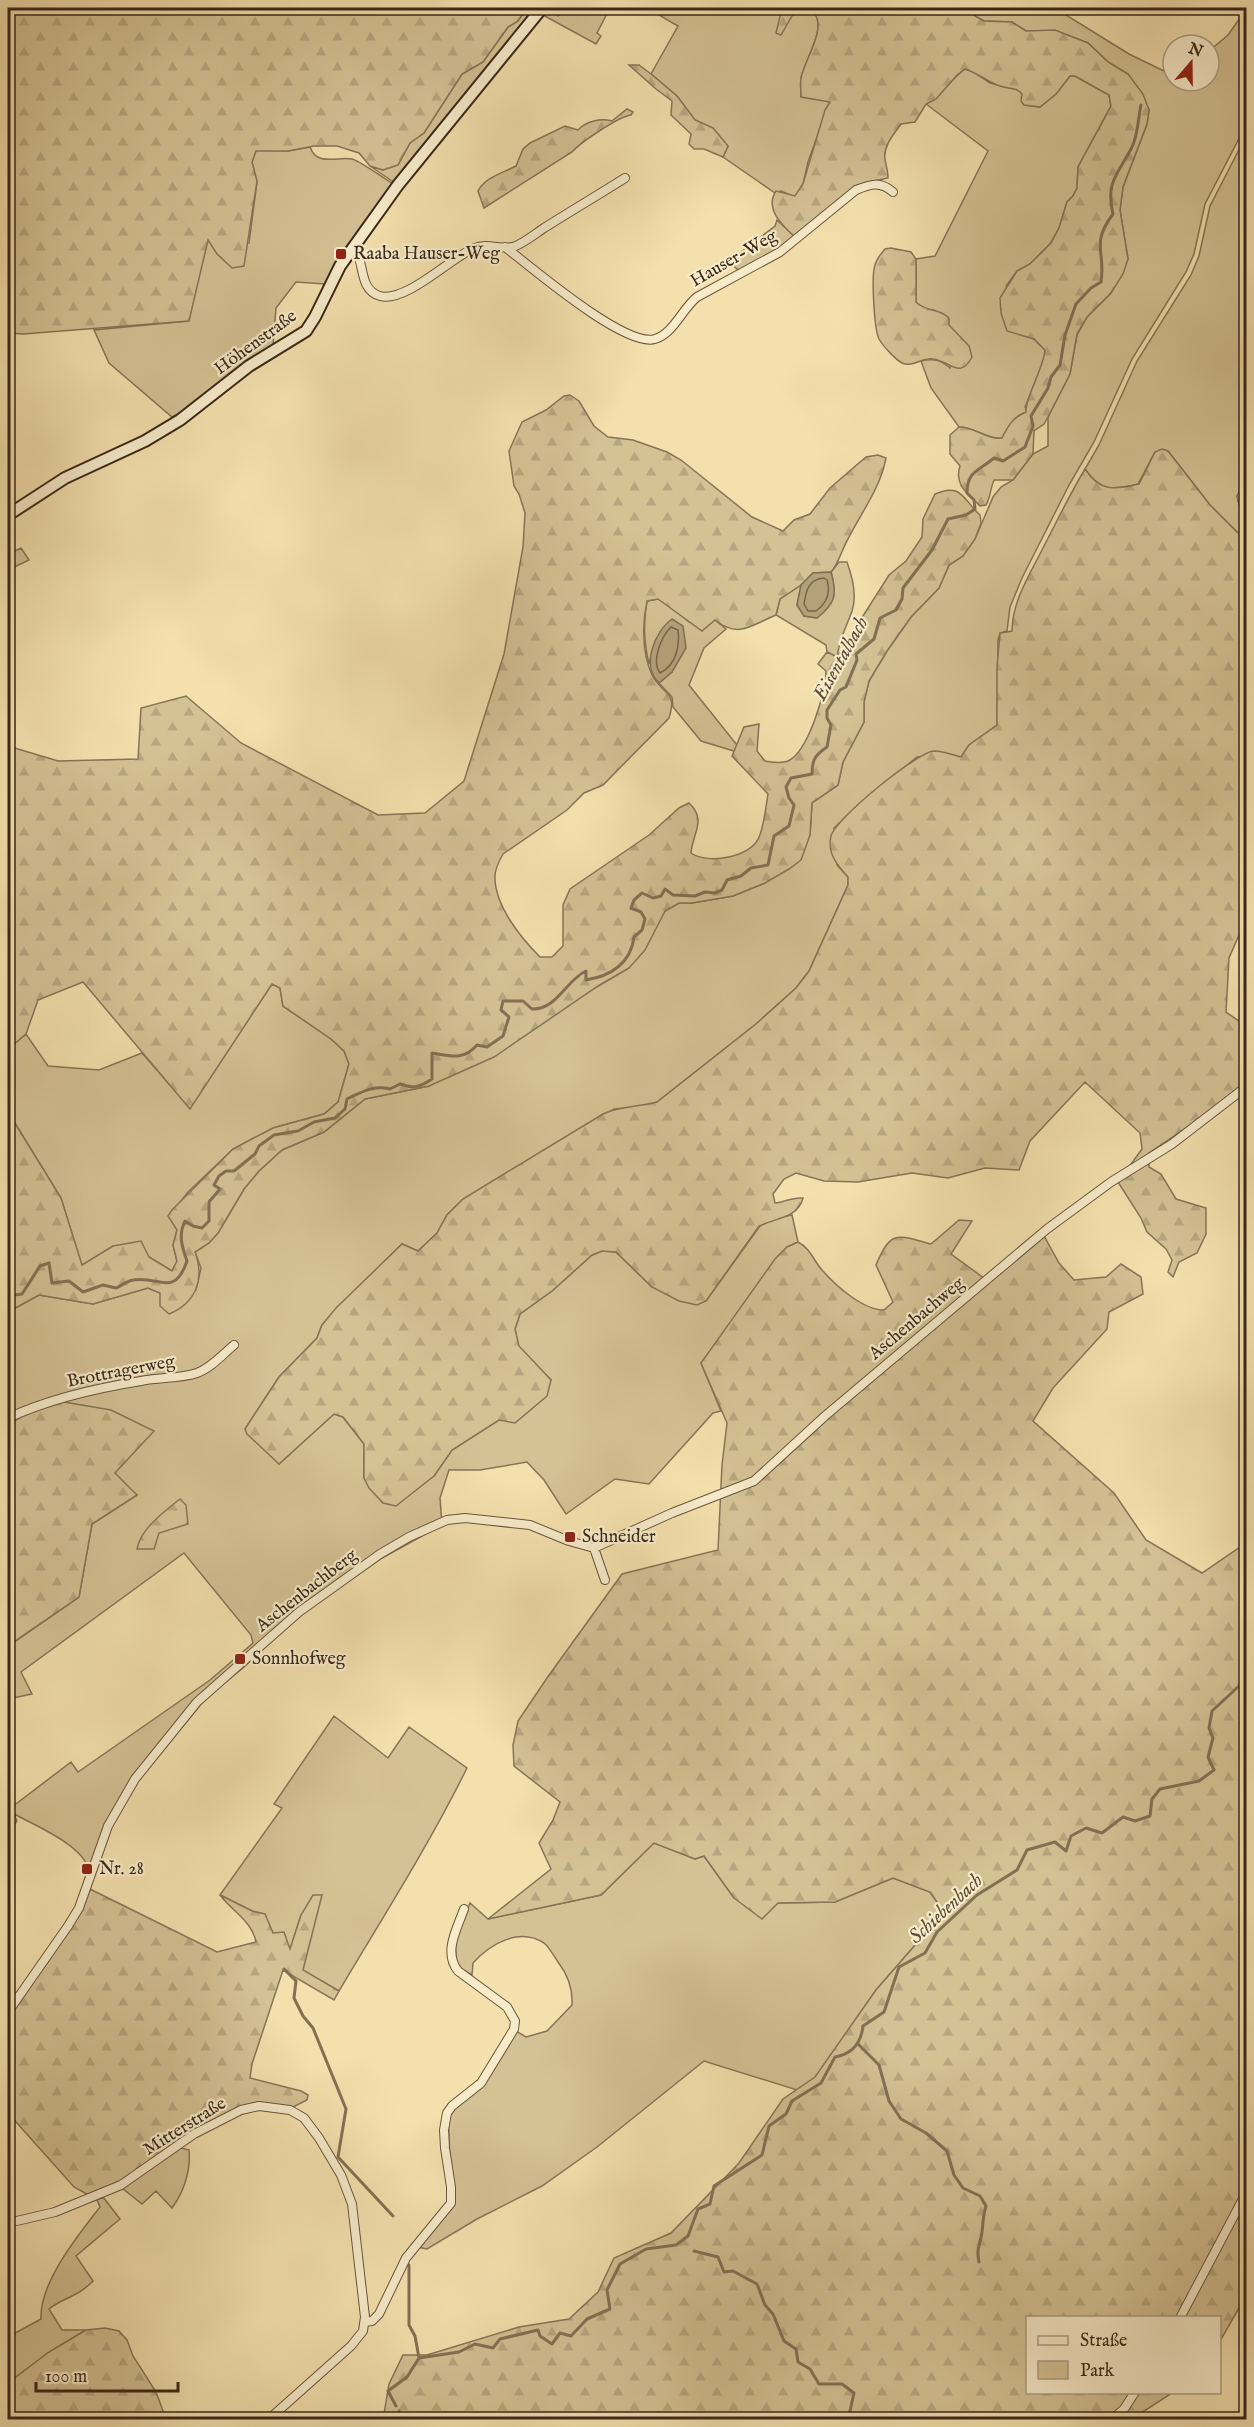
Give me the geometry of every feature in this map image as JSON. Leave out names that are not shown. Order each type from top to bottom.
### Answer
[{"type":"street","name":"Höhenstraße","points":[[8,515],[65,478],[160,432],[193,411],[249,366],[300,336],[311,325],[340,266],[398,185],[542,8]]},
{"type":"street","points":[[354,246],[368,287],[372,292],[386,297],[407,290],[472,249],[486,245],[514,247],[625,178]]},
{"type":"street","name":"Hauser-Weg","points":[[505,247],[603,321],[633,336],[653,340],[666,333],[686,307],[697,297],[780,252],[856,190],[870,184],[880,184],[893,192]]},
{"type":"street","name":"Aschenbachweg","points":[[594,1548],[672,1513],[754,1481],[825,1416],[1047,1229],[1111,1182],[1180,1139],[1246,1087]]},
{"type":"street","name":"Brottragerweg","points":[[8,1418],[45,1404],[139,1381],[195,1373],[211,1365],[234,1345]]},
{"type":"street","name":"Aschenbachberg","points":[[8,2012],[79,1908],[108,1827],[135,1779],[203,1696],[299,1612],[380,1554],[409,1537],[447,1520],[465,1518],[530,1525],[579,1545],[594,1548]]},
{"type":"street","points":[[594,1548],[605,1580]]},
{"type":"street","points":[[365,2322],[379,2314],[406,2258],[451,2203],[445,2148],[446,2116],[452,2106],[481,2083],[514,2029],[515,2020],[507,2007],[458,1971],[452,1964],[451,1949],[464,1910]]},
{"type":"street","name":"Mitterstraße","points":[[8,2223],[55,2212],[121,2185],[188,2138],[236,2112],[259,2106],[290,2110],[301,2115],[310,2125],[349,2194],[359,2252],[365,2322],[363,2331],[351,2346],[268,2420]]},
{"type":"street","points":[[1181,2316],[1246,2193]]},
{"type":"street","points":[[1110,2420],[1124,2409],[1134,2394]]},
{"type":"green space","points":[[8,8],[527,8],[518,21],[508,27],[483,62],[462,74],[424,133],[410,143],[398,165],[383,170],[370,166],[359,153],[337,146],[314,146],[288,151],[256,151],[252,162],[257,181],[244,266],[232,268],[217,254],[208,240],[189,321],[23,334],[8,333]]},
{"type":"green space","points":[[527,8],[537,8],[395,183],[370,166],[383,170],[398,165],[410,143],[424,133],[462,74],[483,62],[508,27],[518,21]]},
{"type":"green space","points":[[546,8],[550,8],[558,16],[567,8],[610,8],[597,33],[601,36],[596,44],[541,14]]},
{"type":"green space","points":[[647,8],[782,8],[780,10],[810,8],[816,15],[817,32],[801,78],[801,96],[830,101],[808,162],[803,184],[795,197],[781,191],[775,193],[723,157],[728,146],[713,128],[695,120],[677,96],[651,74],[678,26]]},
{"type":"green space","points":[[782,8],[800,8],[796,9],[781,35],[776,33]]},
{"type":"green space","points":[[810,8],[971,8],[975,16],[984,21],[1012,22],[1026,31],[1055,30],[1088,43],[1108,62],[1128,74],[1143,94],[1149,110],[1147,124],[1123,187],[1120,210],[1128,259],[1123,274],[1111,293],[1087,317],[1077,334],[1070,374],[1044,424],[1034,431],[1033,454],[1013,480],[994,480],[986,505],[980,506],[960,484],[960,466],[950,454],[950,435],[959,427],[1002,438],[1011,422],[1026,412],[1045,350],[1034,339],[1007,331],[1001,313],[1000,298],[1017,271],[1030,264],[1051,243],[1059,228],[1067,202],[1077,188],[1078,167],[1111,106],[1109,95],[1075,76],[1070,76],[1056,94],[1040,107],[1024,105],[1021,101],[1022,94],[1018,90],[995,84],[965,69],[936,99],[926,104],[915,122],[901,124],[895,132],[887,145],[885,154],[888,178],[869,182],[795,237],[776,217],[772,204],[773,198],[776,191],[795,196],[803,184],[825,110],[830,102],[801,97],[801,78],[815,42],[818,23],[816,15]]},
{"type":"green space","points":[[971,8],[1071,8],[1061,12],[1129,54],[1161,70],[1161,93],[1221,93],[1221,41],[1240,18],[1246,21],[1246,125],[1205,204],[1194,254],[1186,272],[1132,359],[1094,442],[1069,485],[1022,578],[1010,607],[1007,631],[1000,633],[998,640],[997,725],[969,745],[961,757],[948,754],[917,757],[861,802],[834,828],[837,865],[848,877],[848,885],[809,971],[796,988],[756,1024],[657,1102],[638,1107],[614,1109],[463,1199],[447,1215],[437,1233],[418,1251],[402,1244],[322,1325],[317,1338],[279,1377],[245,1429],[279,1464],[334,1414],[343,1417],[364,1444],[364,1478],[383,1503],[434,1476],[452,1450],[499,1420],[551,1380],[518,1346],[515,1329],[520,1314],[552,1291],[592,1255],[602,1251],[616,1252],[652,1287],[706,1301],[760,1226],[773,1219],[792,1215],[798,1242],[787,1247],[701,1363],[721,1411],[713,1413],[649,1484],[615,1479],[566,1514],[544,1480],[527,1462],[480,1470],[449,1470],[440,1498],[442,1525],[382,1558],[301,1614],[243,1668],[206,1698],[138,1781],[111,1828],[95,1874],[88,1870],[85,1861],[69,1845],[14,1814],[17,1821],[8,1834],[8,1810],[71,1762],[78,1772],[210,1680],[253,1643],[251,1635],[184,1553],[21,1672],[32,1694],[8,1699],[8,1643],[13,1643],[79,1597],[92,1524],[137,1495],[29,1412],[8,1424],[8,1312],[39,1295],[93,1304],[148,1288],[160,1293],[196,1290],[201,1268],[195,1252],[209,1243],[218,1233],[244,1189],[259,1171],[282,1150],[324,1132],[365,1099],[429,1086],[629,968],[665,911],[679,903],[733,896],[765,883],[810,835],[812,803],[838,785],[843,762],[864,722],[864,702],[869,681],[887,651],[911,617],[939,588],[949,565],[963,556],[975,539],[993,497],[1001,487],[1013,480],[1033,454],[1048,446],[1048,417],[1070,374],[1077,335],[1087,317],[1111,293],[1128,259],[1120,210],[1123,187],[1147,124],[1149,110],[1128,74],[1108,62],[1088,43],[1074,38],[1026,31],[1012,22],[984,21],[975,16]]},
{"type":"green space","points":[[629,65],[639,65],[651,74],[677,96],[695,120],[713,128],[728,146],[723,157],[704,149],[694,149],[689,144],[691,134],[671,115],[672,101]]},
{"type":"green space","points":[[965,69],[990,83],[1019,90],[1024,105],[1040,107],[1056,94],[1070,76],[1075,76],[1109,95],[1111,106],[1078,167],[1077,188],[1067,202],[1059,228],[1050,244],[1030,264],[1017,271],[1006,286],[1034,339],[1045,350],[1045,357],[1025,407],[1027,412],[1012,422],[1002,438],[959,427],[931,388],[921,361],[937,360],[950,368],[958,336],[934,310],[923,309],[916,302],[916,259],[935,256],[988,151],[926,104],[937,97]]},
{"type":"green space","points":[[627,109],[633,112],[631,115],[600,131],[572,152],[484,208],[478,191],[481,186],[516,166],[523,149],[530,143],[565,126],[578,130],[594,121],[612,121]]},
{"type":"green space","points":[[1246,136],[1246,479],[1237,496],[1242,516],[1246,519],[1246,541],[1210,505],[1168,451],[1155,452],[1138,484],[1129,486],[1115,488],[1102,485],[1096,482],[1085,469],[1099,445],[1137,361],[1191,275],[1199,256],[1210,206]]},
{"type":"green space","points":[[310,147],[313,153],[323,159],[356,160],[393,184],[359,230],[325,284],[296,282],[276,308],[273,345],[190,408],[172,417],[109,363],[94,330],[188,321],[208,239],[249,243],[257,182],[252,162],[256,150],[288,151]]},
{"type":"green space","points":[[777,220],[795,237],[778,250],[740,271],[728,262],[775,226]]},
{"type":"green space","points":[[891,248],[911,252],[916,259],[916,302],[924,308],[941,312],[949,318],[949,325],[969,346],[972,357],[968,364],[959,368],[933,359],[910,364],[902,363],[879,339],[874,305],[874,269],[883,251]]},
{"type":"green space","points":[[570,395],[579,401],[594,426],[608,437],[633,440],[667,452],[681,460],[752,517],[783,531],[794,520],[810,514],[830,488],[866,457],[878,455],[886,458],[875,490],[834,568],[831,572],[813,573],[801,585],[780,599],[776,615],[752,626],[738,629],[723,626],[715,620],[702,631],[658,599],[647,601],[644,619],[646,657],[652,675],[672,702],[669,718],[603,785],[584,793],[567,810],[503,854],[496,867],[496,887],[504,909],[517,931],[540,957],[552,957],[563,946],[563,905],[570,889],[649,835],[679,808],[689,803],[697,815],[698,821],[691,853],[699,857],[729,857],[748,850],[755,844],[762,827],[768,794],[732,756],[744,727],[759,724],[757,751],[765,761],[785,762],[795,755],[809,734],[823,693],[826,671],[818,664],[827,652],[837,657],[889,575],[906,561],[922,537],[923,519],[935,494],[951,490],[957,491],[980,515],[981,523],[975,539],[963,556],[949,565],[939,588],[911,617],[869,681],[864,702],[864,722],[843,762],[838,785],[812,803],[810,835],[801,860],[765,883],[733,896],[679,903],[665,911],[645,950],[629,968],[598,986],[494,1057],[429,1086],[365,1099],[324,1132],[282,1150],[259,1171],[244,1189],[218,1233],[209,1243],[195,1252],[199,1272],[196,1289],[192,1297],[178,1309],[169,1314],[160,1306],[160,1293],[148,1288],[93,1304],[39,1295],[8,1312],[8,1112],[61,1198],[82,1265],[113,1246],[141,1241],[149,1257],[172,1271],[177,1261],[173,1245],[177,1230],[168,1216],[172,1210],[233,1149],[273,1128],[324,1114],[338,1102],[349,1064],[344,1051],[331,1039],[283,1006],[280,988],[272,984],[190,1109],[83,982],[38,1000],[26,1034],[8,1049],[8,746],[58,761],[138,759],[141,708],[186,696],[241,743],[378,815],[425,813],[464,781],[504,654],[523,547],[525,513],[514,486],[509,451],[522,422],[546,410],[564,396]]},
{"type":"green space","points":[[1162,449],[1168,451],[1210,505],[1246,541],[1246,919],[1229,958],[1226,1012],[1246,1026],[1246,1080],[1220,1105],[1149,1153],[1149,1167],[1161,1174],[1176,1199],[1206,1208],[1206,1234],[1197,1253],[1179,1262],[1173,1277],[1168,1272],[1172,1260],[1166,1249],[1147,1232],[1141,1218],[1118,1182],[1142,1149],[1140,1133],[1085,1082],[1030,1141],[1019,1170],[985,1168],[948,1178],[912,1173],[858,1182],[824,1181],[796,1173],[784,1179],[773,1194],[775,1203],[803,1198],[800,1205],[791,1214],[759,1226],[706,1301],[697,1305],[679,1301],[652,1287],[616,1252],[602,1251],[592,1255],[552,1291],[520,1314],[515,1329],[519,1346],[551,1380],[547,1396],[515,1423],[499,1420],[452,1450],[434,1476],[396,1506],[383,1503],[369,1488],[364,1478],[364,1444],[343,1417],[334,1414],[279,1464],[247,1434],[245,1429],[279,1377],[317,1338],[322,1325],[336,1308],[402,1244],[418,1251],[437,1233],[447,1215],[463,1199],[603,1114],[616,1109],[657,1102],[756,1024],[796,988],[809,971],[848,885],[848,877],[837,863],[830,848],[831,836],[836,828],[861,802],[911,762],[934,751],[961,757],[969,745],[997,725],[997,667],[1000,633],[1012,631],[1019,597],[1085,469],[1096,482],[1108,487],[1139,484],[1155,452]]},
{"type":"green space","points":[[1246,479],[1246,519],[1242,516],[1237,496]]},
{"type":"green space","points":[[21,548],[29,560],[8,570],[8,554]]},
{"type":"green space","points":[[839,562],[847,562],[854,599],[837,657],[827,652],[826,645],[776,615],[780,599],[801,585],[797,605],[804,616],[817,618],[828,608],[833,598],[834,586],[831,572]]},
{"type":"green space","points":[[658,599],[668,604],[689,622],[715,620],[726,629],[704,648],[689,685],[737,745],[734,751],[701,741],[673,707],[672,697],[659,683],[672,672],[655,642],[649,664],[645,632],[647,601]]},
{"type":"green space","points":[[272,984],[280,988],[283,1006],[331,1039],[344,1051],[349,1064],[338,1102],[324,1114],[273,1128],[233,1149],[188,1192],[169,1216],[177,1230],[173,1245],[177,1261],[172,1271],[149,1257],[113,1246],[82,1266],[61,1198],[8,1112],[8,1049],[26,1034],[48,1066],[99,1070],[142,1053],[190,1108]]},
{"type":"green space","points":[[959,1220],[972,1221],[951,1254],[988,1281],[1044,1236],[1059,1263],[1074,1280],[1106,1277],[1121,1264],[1141,1277],[1143,1294],[1109,1312],[1107,1329],[1053,1388],[1033,1421],[1114,1493],[1146,1540],[1202,1573],[1246,1543],[1246,2296],[1221,2339],[1221,2316],[1026,2316],[1026,2394],[1170,2394],[1132,2419],[383,2420],[389,2384],[403,2355],[427,2355],[519,2327],[569,2319],[598,2292],[614,2258],[671,2233],[739,2163],[783,2099],[815,2077],[876,1990],[944,1912],[930,1892],[893,1878],[835,1902],[778,1903],[762,1919],[734,1898],[704,1856],[695,1859],[654,1843],[601,1895],[488,1919],[551,1869],[539,1843],[553,1820],[560,1802],[514,1766],[513,1745],[518,1721],[622,1574],[718,1550],[722,1465],[727,1423],[701,1363],[775,1259],[787,1247],[798,1242],[809,1251],[822,1270],[842,1290],[867,1306],[884,1310],[893,1302],[876,1265],[886,1245],[891,1240],[903,1237],[931,1244]]},
{"type":"green space","points":[[64,1402],[111,1410],[154,1431],[115,1473],[137,1495],[92,1524],[79,1597],[12,1643],[8,1643],[8,1425],[29,1412]]},
{"type":"green space","points":[[180,1499],[186,1505],[188,1524],[159,1533],[154,1549],[137,1549],[148,1527]]},
{"type":"green space","points":[[334,1716],[388,1758],[409,1727],[467,1768],[421,1853],[339,1991],[302,1970],[301,1915],[290,1950],[273,1933],[264,1914],[252,1911],[220,1895],[282,1808],[274,1804]]},
{"type":"green space","points":[[654,1843],[695,1859],[704,1856],[734,1898],[778,1903],[835,1902],[893,1878],[930,1892],[944,1912],[876,1990],[815,2078],[797,2090],[704,2061],[597,2147],[542,2186],[477,2219],[427,2249],[417,2247],[452,2204],[448,2115],[482,2086],[516,2031],[526,2037],[547,2031],[572,2005],[571,1988],[565,1972],[546,1945],[534,1938],[515,1937],[496,1944],[473,1963],[472,1975],[458,1967],[456,1942],[470,1903],[488,1919],[601,1895]]},
{"type":"green space","points":[[90,1889],[217,1952],[256,1942],[246,1922],[220,1895],[252,1911],[265,1914],[273,1933],[284,1932],[290,1949],[301,1915],[313,1895],[322,1895],[303,1970],[339,1991],[334,2000],[283,1970],[252,2064],[250,2078],[301,2091],[308,2095],[307,2100],[291,2108],[259,2103],[229,2112],[193,2132],[130,2177],[90,2196],[74,2187],[8,2113],[8,2018],[71,1928]]},
{"type":"green space","points":[[181,2148],[189,2150],[188,2173],[172,2208],[156,2191],[142,2204],[122,2188]]},
{"type":"green space","points":[[103,2197],[120,2219],[76,2256],[93,2281],[81,2291],[49,2309],[62,2330],[86,2330],[49,2352],[8,2383],[8,2337],[41,2319],[46,2290],[53,2275],[100,2207],[97,2200]]},
{"type":"green space","points":[[105,2328],[119,2331],[127,2340],[133,2356],[156,2392],[166,2419],[8,2419],[8,2383],[49,2352],[86,2330]]},
{"type":"water","points":[[831,572],[834,592],[828,608],[817,618],[804,616],[797,605],[801,585],[813,573]]},
{"type":"water","points":[[672,619],[683,626],[686,648],[672,672],[659,683],[651,668],[652,649],[660,632]]},
{"type":"waterway","name":"Eisentalbach","points":[[8,1296],[22,1294],[40,1266],[49,1263],[52,1283],[69,1281],[83,1292],[103,1285],[116,1288],[133,1280],[142,1279],[164,1283],[177,1279],[187,1261],[181,1236],[185,1221],[202,1228],[209,1221],[209,1202],[220,1189],[214,1185],[219,1176],[226,1171],[234,1171],[255,1154],[259,1146],[274,1135],[298,1131],[314,1122],[335,1118],[345,1109],[347,1099],[368,1090],[390,1089],[400,1084],[417,1086],[428,1082],[432,1079],[432,1053],[462,1055],[477,1045],[487,1047],[503,1036],[509,1017],[501,1010],[503,1001],[523,1001],[532,1009],[541,1008],[555,1000],[579,975],[586,971],[586,980],[604,975],[618,967],[629,954],[634,937],[642,930],[645,919],[641,912],[631,908],[634,900],[642,893],[653,898],[661,896],[665,889],[673,895],[695,896],[705,892],[715,893],[722,890],[727,880],[741,876],[751,868],[768,865],[774,836],[789,826],[794,805],[786,787],[791,778],[812,774],[815,758],[827,747],[831,725],[827,718],[827,710],[840,690],[846,687],[857,660],[856,654],[874,639],[880,618],[896,610],[902,599],[903,588],[932,550],[948,519],[966,515],[975,509],[974,500],[967,493],[969,480],[975,472],[994,458],[1003,461],[1025,447],[1033,426],[1031,416],[1048,388],[1051,377],[1060,365],[1065,335],[1076,304],[1091,288],[1101,282],[1100,241],[1113,214],[1112,185],[1134,142],[1141,105]]},
{"type":"waterway","name":"Schiebenbach","points":[[396,2406],[388,2391],[407,2377],[419,2358],[459,2352],[475,2344],[493,2348],[500,2339],[538,2330],[540,2336],[552,2344],[560,2333],[571,2336],[587,2319],[610,2309],[607,2290],[620,2264],[646,2249],[676,2245],[688,2236],[698,2209],[710,2204],[714,2186],[762,2155],[769,2126],[786,2114],[792,2101],[821,2083],[835,2057],[851,2051],[858,2043],[863,2026],[884,2012],[899,1967],[925,1953],[937,1932],[977,1895],[1017,1870],[1027,1850],[1055,1842],[1066,1851],[1071,1836],[1086,1828],[1102,1833],[1123,1817],[1135,1821],[1150,1816],[1152,1799],[1160,1789],[1199,1781],[1214,1770],[1208,1757],[1213,1738],[1209,1728],[1212,1711],[1239,1686],[1246,1673]]},
{"type":"waterway","points":[[284,1969],[296,1981],[294,1998],[303,2016],[313,2028],[346,2109],[338,2157],[393,2216]]},
{"type":"waterway","points":[[858,2044],[879,2065],[889,2101],[901,2119],[926,2133],[947,2151],[954,2175],[963,2188],[980,2196],[986,2206],[978,2250],[979,2262]]},
{"type":"waterway","points":[[694,2251],[718,2257],[724,2272],[733,2271],[757,2284],[784,2341],[796,2349],[798,2362],[810,2369],[819,2384],[842,2384],[854,2393],[848,2420]]},
{"type":"waterway","points":[[409,2265],[409,2325],[415,2336],[419,2358]]},
{"type":"waterway","name":"Schiebenbach","points":[[396,2420],[399,2411]]},
{"type":"place","name":"Raaba Hauser-Weg","points":[[341,254]]},
{"type":"place","name":"Schneider","points":[[570,1537]]},
{"type":"place","name":"Sonnhofweg","points":[[240,1659]]},
{"type":"place","name":"Nr. 28","points":[[87,1869]]}]
